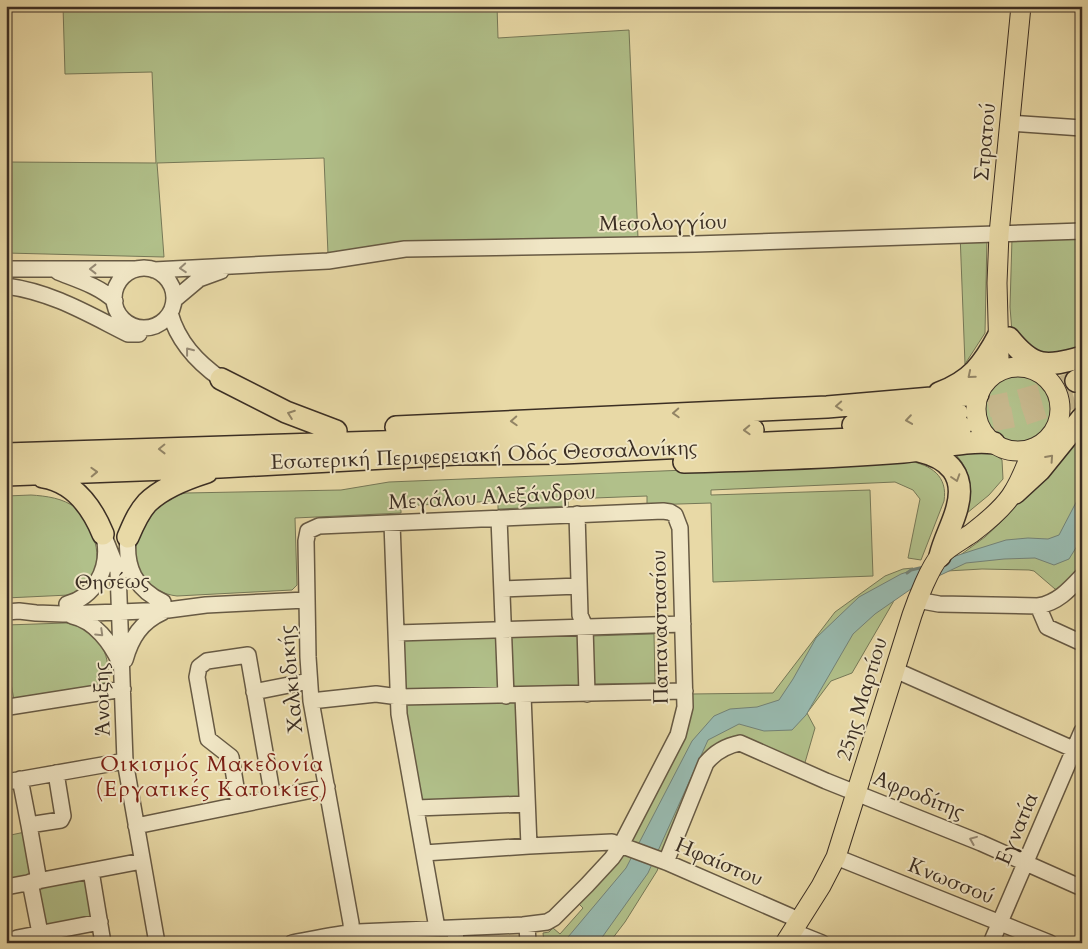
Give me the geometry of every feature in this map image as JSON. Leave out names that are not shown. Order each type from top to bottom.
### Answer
[{"type":"highway","points":[[922,399],[951,388],[968,378],[1004,337],[1023,354],[1040,364],[1054,364],[1082,357]]},
{"type":"highway","points":[[1035,372],[1080,374]]},
{"type":"highway","points":[[221,379],[286,412],[336,431]]},
{"type":"highway","points":[[211,447],[253,435],[516,420],[827,407],[978,394]]},
{"type":"highway","points":[[1054,430],[1082,414]]},
{"type":"highway","points":[[1015,493],[1040,470],[1082,418]]},
{"type":"highway","name":"Εσωτερική Περιφερειακή Οδός Θεσσαλονίκης","points":[[6,454],[959,420],[893,437],[562,453],[457,454],[6,475]]},
{"type":"highway","points":[[457,454],[519,466],[531,466],[778,460],[919,451],[977,442],[1000,446]]},
{"type":"highway","points":[[919,451],[942,459],[949,464],[957,476],[958,505],[940,556]]},
{"type":"highway","points":[[128,537],[139,514],[154,498],[190,478],[220,466]]},
{"type":"highway","points":[[28,474],[50,478],[61,483],[82,498],[90,508],[103,534]]},
{"type":"main road","name":"Στρατού","points":[[1021,6],[999,234],[997,283],[1004,337],[1015,358],[1035,372]]},
{"type":"main road","name":"Στρατού","points":[[996,373],[1004,337]]},
{"type":"main road","points":[[1014,367],[1035,372],[1051,384],[1059,400],[1060,412],[1054,430],[1034,448],[1020,451],[1000,446],[984,434],[978,422],[976,408],[978,394],[985,382],[996,373],[1014,367]]},
{"type":"main road","points":[[1000,446],[1013,470],[1015,493]]},
{"type":"main road","name":"25ης Μαρτίου","points":[[792,931],[821,886],[836,857],[920,593],[940,556],[994,516],[1008,502],[1015,493],[1034,448]]},
{"type":"street","points":[[1009,123],[1082,128]]},
{"type":"street","name":"Μεσολογγίου","points":[[154,270],[328,261],[405,249],[695,244],[1082,231]]},
{"type":"street","name":"Μεσολογγίου","points":[[172,306],[199,279],[247,264]]},
{"type":"street","points":[[6,269],[145,268],[154,270],[163,275],[173,290],[174,327],[190,353],[221,379]]},
{"type":"street","points":[[50,269],[107,294],[115,301],[121,316],[127,322],[142,327],[150,327]]},
{"type":"street","points":[[115,301],[117,286],[121,279],[136,269]]},
{"type":"street","points":[[6,286],[43,293],[74,306],[128,334],[139,334],[165,319],[172,306]]},
{"type":"street","name":"Μεγάλου Αλεξάνδρου","points":[[310,529],[319,526],[577,514],[663,511],[675,515]]},
{"type":"street","points":[[577,514],[580,616],[585,627],[588,694]]},
{"type":"street","name":"Παπαναστασίου","points":[[292,943],[407,936],[437,928],[456,935],[547,922],[554,918],[612,858],[621,845],[678,735],[685,707],[680,528],[675,515]]},
{"type":"street","points":[[498,518],[506,696]]},
{"type":"street","points":[[392,523],[401,723],[437,928]]},
{"type":"street","name":"Χαλκιδικής","points":[[310,529],[306,541],[306,600],[311,701],[352,938]]},
{"type":"street","points":[[103,534],[106,552],[99,578],[86,594],[65,609],[100,633],[112,648],[122,669]]},
{"type":"street","name":"Άνοιξης","points":[[103,534],[118,570]]},
{"type":"street","points":[[122,669],[129,646],[137,631],[165,606],[142,587],[132,574],[127,558],[128,537]]},
{"type":"street","name":"Άνοιξης","points":[[128,537],[122,551],[118,570],[125,761],[157,943]]},
{"type":"street","points":[[920,593],[939,604],[1038,606],[1062,596],[1082,576]]},
{"type":"street","points":[[502,589],[579,586]]},
{"type":"street","name":"Θησέως","points":[[13,611],[34,607],[65,609],[120,608],[306,600]]},
{"type":"street","points":[[1038,606],[1047,627],[1082,643]]},
{"type":"street","points":[[397,633],[683,624]]},
{"type":"street","points":[[240,805],[231,757],[208,739],[198,680],[199,667],[208,661],[248,656],[273,798]]},
{"type":"street","points":[[895,670],[1078,751]]},
{"type":"street","points":[[254,692],[309,681]]},
{"type":"street","points":[[7,703],[123,689]]},
{"type":"street","points":[[311,701],[376,694],[399,697],[506,696],[685,691]]},
{"type":"street","points":[[523,695],[529,846]]},
{"type":"street","name":"Εγνατία","points":[[991,943],[1078,751],[1082,731]]},
{"type":"street","name":"Αφροδίτης","points":[[664,861],[706,763],[713,754],[729,745],[740,743],[1082,888]]},
{"type":"street","points":[[40,933],[28,825],[10,778],[56,773],[125,761]]},
{"type":"street","points":[[28,825],[61,820],[63,816],[56,773]]},
{"type":"street","points":[[136,826],[327,787]]},
{"type":"street","points":[[416,808],[527,804]]},
{"type":"street","name":"Ηφαίστου","points":[[424,853],[612,842],[664,861],[792,931],[822,943]]},
{"type":"street","name":"Κνωσσού","points":[[836,857],[1050,943]]},
{"type":"street","points":[[6,887],[142,861]]},
{"type":"street","points":[[91,871],[103,943]]},
{"type":"street","points":[[14,940],[40,933],[100,922]]},
{"type":"street","points":[[523,943],[525,925]]},
{"type":"street","points":[[525,925],[528,943]]},
{"type":"green space","points":[[63,6],[497,6],[498,38],[629,30],[638,238],[328,254],[324,158],[157,163],[164,257],[6,253],[6,162],[156,163],[152,72],[65,74]]},
{"type":"green space","points":[[960,233],[987,237],[985,333],[965,364]]},
{"type":"green space","points":[[1082,236],[1082,348],[1046,360],[1012,332],[1010,307],[1012,238]]},
{"type":"green space","points":[[1011,374],[1025,374],[1038,380],[1047,389],[1053,402],[1051,422],[1043,434],[1025,444],[1011,444],[998,438],[989,429],[983,416],[983,402],[989,389],[998,380]]},
{"type":"green space","points":[[1082,427],[1082,562],[1069,580],[1058,590],[1034,571],[1029,570],[982,569],[947,571],[959,556],[985,537],[1001,522]]},
{"type":"green space","points":[[984,445],[1002,460],[1003,479],[989,495],[961,518],[968,491],[968,483],[965,468],[953,452]]},
{"type":"green space","points":[[909,461],[924,465],[936,473],[945,492],[944,501],[921,560],[908,558],[920,499],[913,490],[895,482],[711,490],[711,495],[870,490],[873,576],[713,582],[711,503],[647,505],[647,496],[568,499],[568,506],[498,509],[498,501],[401,506],[401,513],[295,518],[297,585],[292,590],[177,596],[167,594],[150,585],[139,570],[136,561],[137,539],[153,511],[167,498],[186,493],[341,490],[389,482]]},
{"type":"green space","points":[[31,495],[60,500],[76,508],[89,527],[93,537],[97,557],[93,575],[79,590],[69,595],[6,598],[6,496]]},
{"type":"green space","points":[[913,568],[852,673],[831,681],[807,713],[815,728],[804,766],[740,738],[696,771],[657,871],[625,922],[609,943],[544,943],[543,933],[549,932],[553,928],[560,934],[583,908],[577,902],[617,860],[691,694],[773,693],[835,612],[885,576],[903,569]]},
{"type":"green space","points":[[66,623],[83,628],[96,638],[101,645],[107,660],[109,680],[107,684],[14,700],[6,656],[6,625]]},
{"type":"green space","points":[[581,629],[583,689],[510,691],[507,632]]},
{"type":"green space","points":[[497,633],[499,692],[403,695],[401,637]]},
{"type":"green space","points":[[654,634],[655,683],[593,684],[592,636]]},
{"type":"green space","points":[[523,695],[527,804],[416,808],[399,697]]},
{"type":"green space","points":[[25,832],[34,877],[6,882],[6,836]]},
{"type":"green space","points":[[88,876],[97,919],[42,930],[34,887]]},
{"type":"water","points":[[1082,491],[1082,538],[1069,559],[1054,565],[1035,558],[966,563],[911,589],[875,614],[853,634],[806,715],[792,730],[764,731],[739,724],[708,740],[648,873],[598,943],[563,943],[626,868],[692,741],[714,716],[730,709],[757,707],[779,700],[816,638],[859,597],[901,574],[1006,540],[1048,539],[1059,535]]},
{"type":"waterway","points":[[907,573],[924,567]]},
{"type":"tunnel","points":[[957,413],[1012,402],[1076,381]]},
{"type":"tunnel","points":[[961,427],[1023,415],[1082,395]]},
{"type":"district","name":"Οικισμός Μακεδονία (Εργατικές Κατοικίες)","points":[[212,776]]}]
